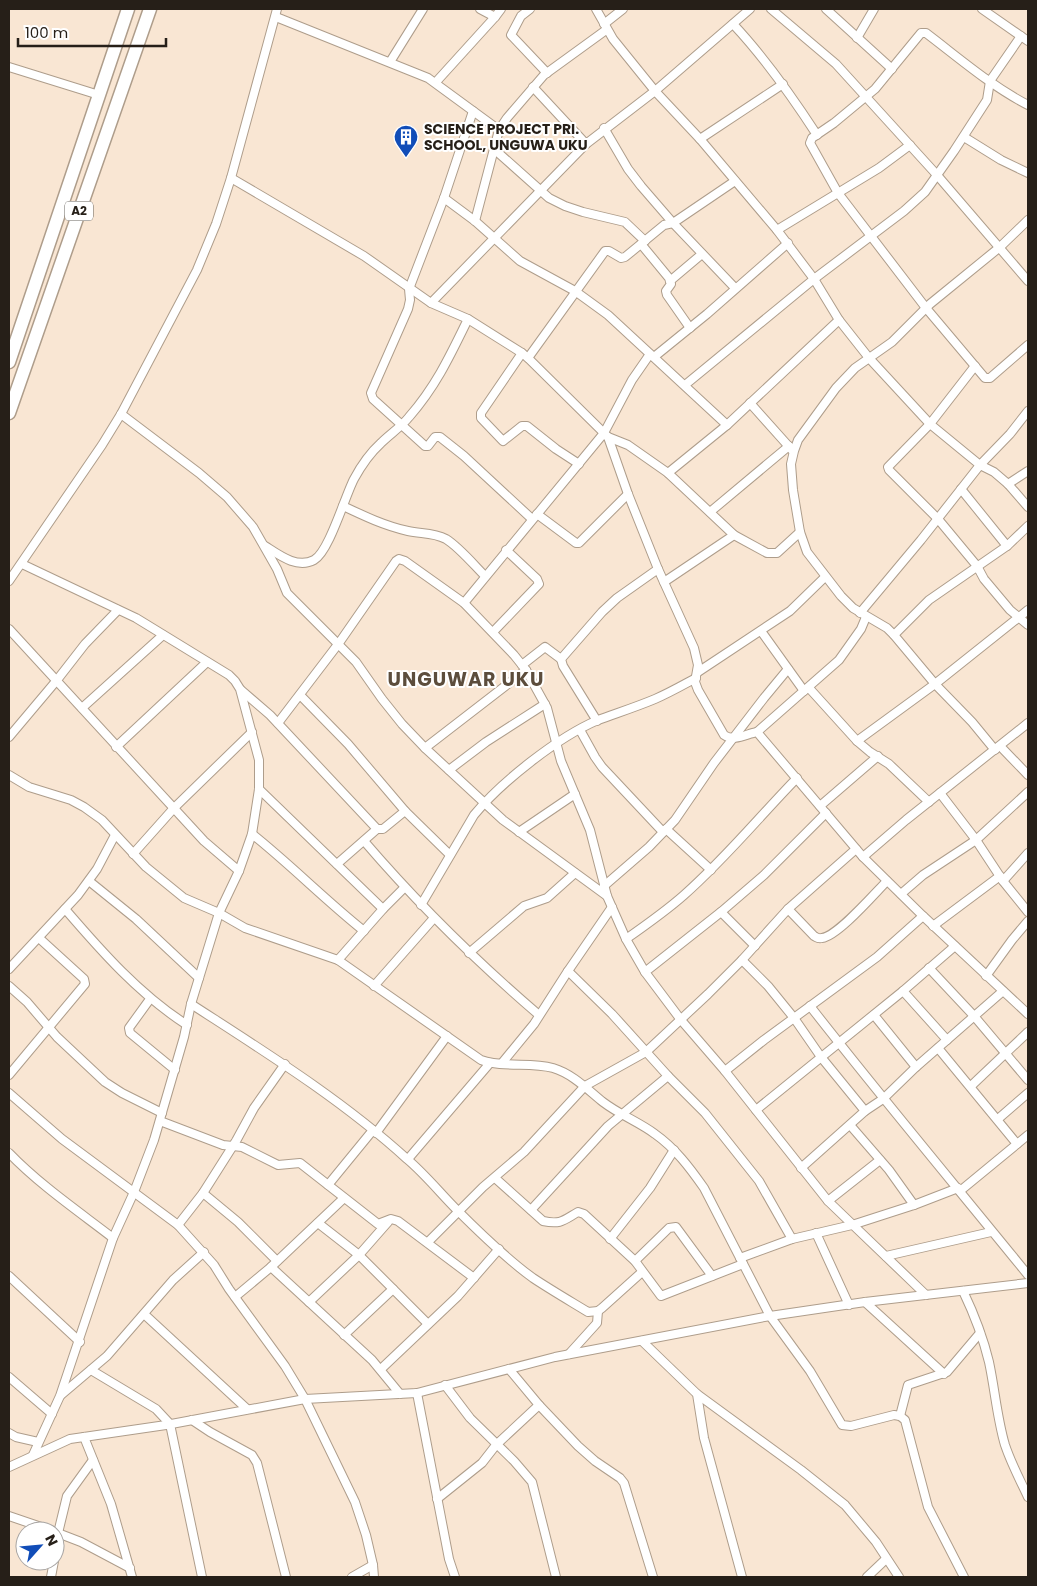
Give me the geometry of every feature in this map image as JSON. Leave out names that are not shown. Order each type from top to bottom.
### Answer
[{"type":"highway","name":"A2","points":[[9,362],[128,9]]},
{"type":"highway","name":"A2","points":[[9,413],[150,9]]},
{"type":"street","points":[[390,62],[423,9]]},
{"type":"street","points":[[480,9],[496,17]]},
{"type":"street","points":[[436,82],[496,17],[501,9]]},
{"type":"street","points":[[530,9],[521,16],[511,35],[547,73]]},
{"type":"street","points":[[596,9],[605,27],[654,91],[700,139],[778,230],[814,279],[839,320],[869,358],[930,424],[980,465],[994,472],[1008,484],[1028,507]]},
{"type":"street","points":[[475,221],[499,130],[533,87],[547,73],[605,27],[623,9]]},
{"type":"street","points":[[431,303],[586,144],[604,128],[654,91],[750,9]]},
{"type":"street","points":[[770,9],[836,64],[937,175],[1028,281]]},
{"type":"street","points":[[826,9],[892,69]]},
{"type":"street","points":[[857,38],[874,9]]},
{"type":"street","points":[[982,9],[1028,41]]},
{"type":"street","points":[[9,582],[121,414],[207,249],[231,178],[276,13],[436,82],[499,130]]},
{"type":"street","points":[[733,24],[755,47],[783,84],[816,135]]},
{"type":"street","points":[[1028,105],[990,81],[924,32],[919,34],[875,89],[810,140],[838,193],[926,308],[985,378],[990,378],[1028,345]]},
{"type":"street","points":[[686,385],[814,279],[904,211],[925,192],[964,137],[987,100],[990,81],[1021,36]]},
{"type":"street","points":[[9,67],[99,95]]},
{"type":"street","points":[[700,139],[783,84]]},
{"type":"street","points":[[533,87],[586,144]]},
{"type":"street","points":[[473,111],[444,198],[409,288],[410,300],[408,309],[371,393],[373,399],[426,446],[436,437],[440,437],[535,517],[576,543],[579,543],[628,494]]},
{"type":"street","points":[[604,128],[632,174],[674,224],[735,288]]},
{"type":"street","points":[[964,137],[1001,160],[1028,173]]},
{"type":"street","points":[[778,230],[879,168],[910,145]]},
{"type":"street","points":[[494,149],[540,191],[565,206],[625,222],[643,242],[670,281]]},
{"type":"street","points":[[231,178],[372,262],[431,303],[468,319],[525,356],[606,435],[628,445],[668,473],[734,535],[772,554],[777,553],[800,532]]},
{"type":"street","points":[[579,464],[527,426],[522,426],[503,441],[481,418],[481,413],[605,251],[609,251],[623,259],[664,225],[674,224],[735,180]]},
{"type":"street","points":[[444,198],[475,221],[520,261],[575,291],[608,315],[686,385],[727,425]]},
{"type":"street","points":[[710,512],[791,448],[836,388],[855,368],[892,342],[926,308],[1000,247],[1028,220]]},
{"type":"street","points":[[464,603],[506,550],[606,435],[632,380],[652,356],[690,328],[788,243]]},
{"type":"street","points":[[690,328],[667,295],[670,281],[702,254]]},
{"type":"street","points":[[263,545],[297,563],[307,563],[316,559],[330,539],[354,479],[369,455],[422,402],[440,376],[468,319]]},
{"type":"street","points":[[668,473],[727,425],[839,320]]},
{"type":"street","points":[[975,366],[930,424],[888,467],[938,519],[1010,610],[1028,625]]},
{"type":"street","points":[[750,403],[791,448],[793,490],[800,532],[807,552],[825,577],[841,596],[863,615],[887,628],[934,684],[997,748],[1028,775]]},
{"type":"street","points":[[606,435],[658,569],[694,648],[697,659],[695,682],[698,690],[724,734],[734,738],[757,732],[839,660],[862,629],[863,615],[980,465],[1010,434],[1028,411]]},
{"type":"street","points":[[121,414],[227,497],[253,527],[277,569],[287,592],[356,662],[402,724],[425,748],[503,820],[607,896]]},
{"type":"street","points":[[1008,484],[1028,471]]},
{"type":"street","points":[[961,490],[1007,546]]},
{"type":"street","points":[[343,506],[386,525],[409,532],[430,533],[439,536],[448,541],[485,576]]},
{"type":"street","points":[[894,635],[929,600],[1007,546],[1028,526]]},
{"type":"street","points":[[664,582],[734,535]]},
{"type":"street","points":[[493,632],[539,584],[537,578],[506,550]]},
{"type":"street","points":[[278,723],[339,643],[399,559],[405,560],[464,603],[493,632],[524,668],[545,704],[561,761],[590,830],[607,896],[626,938],[645,972],[681,1020],[725,1071],[828,1201],[926,1295]]},
{"type":"street","points":[[22,564],[136,618],[228,675],[240,689],[278,723],[377,829]]},
{"type":"street","points":[[561,659],[602,612],[617,598],[658,569]]},
{"type":"street","points":[[421,905],[474,815],[512,777],[556,744],[596,721],[657,698],[697,675],[790,611],[825,577]]},
{"type":"street","points":[[9,737],[85,644],[118,610]]},
{"type":"street","points":[[856,741],[934,684],[1028,610]]},
{"type":"street","points":[[9,629],[204,841],[239,871]]},
{"type":"street","points":[[761,631],[788,669],[806,690],[856,741],[889,764],[929,802]]},
{"type":"street","points":[[82,708],[163,635]]},
{"type":"street","points":[[425,748],[524,668],[545,647],[561,659],[563,666],[596,721]]},
{"type":"street","points":[[116,747],[207,662]]},
{"type":"street","points":[[604,886],[649,847],[675,820],[714,763],[788,669]]},
{"type":"street","points":[[33,1455],[60,1396],[80,1342],[113,1238],[134,1192],[154,1140],[175,1070],[191,1004],[219,913],[239,871],[252,834],[259,789],[259,760],[240,689]]},
{"type":"street","points":[[300,695],[348,744],[405,811],[450,855]]},
{"type":"street","points":[[449,770],[486,742],[545,704]]},
{"type":"street","points":[[863,856],[1028,723]]},
{"type":"street","points":[[580,730],[602,767],[665,831],[711,870]]},
{"type":"street","points":[[133,854],[174,808],[252,732]]},
{"type":"street","points":[[757,732],[856,848],[887,881],[1028,1014]]},
{"type":"street","points":[[820,806],[878,756]]},
{"type":"street","points":[[9,776],[29,786],[71,800],[84,807],[102,820],[133,854],[184,898],[219,913],[246,928],[338,960],[481,1060],[490,1063],[553,1068],[585,1086],[603,1102],[655,1134],[674,1150],[704,1188],[770,1316],[810,1371],[842,1425],[850,1426],[894,1415],[900,1416],[905,1420],[928,1507],[964,1577]]},
{"type":"street","points":[[626,938],[657,918],[711,870],[797,778]]},
{"type":"street","points":[[259,789],[383,909]]},
{"type":"street","points":[[900,894],[923,875],[976,840],[1028,792]]},
{"type":"street","points":[[940,793],[1028,912]]},
{"type":"street","points":[[519,832],[575,794]]},
{"type":"street","points":[[337,864],[377,829],[383,829],[405,811]]},
{"type":"street","points":[[645,972],[721,912],[764,875],[826,813]]},
{"type":"street","points":[[252,834],[364,931]]},
{"type":"street","points":[[9,969],[89,881],[115,835]]},
{"type":"street","points":[[364,841],[404,888],[469,953],[539,1015]]},
{"type":"street","points":[[428,1242],[458,1211],[524,1152],[585,1086],[646,1052],[742,960],[788,909],[856,848]]},
{"type":"street","points":[[933,926],[1002,878],[1028,853]]},
{"type":"street","points":[[469,953],[524,906],[546,898],[575,873]]},
{"type":"street","points":[[89,881],[136,919],[199,978]]},
{"type":"street","points":[[788,909],[814,936],[819,939],[824,938],[846,922],[887,881]]},
{"type":"street","points":[[338,960],[404,888]]},
{"type":"street","points":[[502,1063],[539,1015],[612,907]]},
{"type":"street","points":[[64,909],[99,949],[150,999],[187,1025]]},
{"type":"street","points":[[721,912],[755,946]]},
{"type":"street","points":[[725,1071],[877,957],[923,916]]},
{"type":"street","points":[[374,986],[434,918]]},
{"type":"street","points":[[986,976],[1028,921]]},
{"type":"street","points":[[9,1075],[86,982],[39,938]]},
{"type":"street","points":[[756,1110],[874,1015],[955,946]]},
{"type":"street","points":[[742,960],[768,986],[865,1111]]},
{"type":"street","points":[[929,968],[974,1016],[1028,1080]]},
{"type":"street","points":[[568,971],[612,1014],[668,1076],[705,1113],[759,1181],[792,1239]]},
{"type":"street","points":[[9,986],[27,1002],[57,1038],[105,1082],[122,1093],[161,1117],[223,1145],[242,1147],[281,1166],[300,1163],[378,1224],[391,1219],[398,1221],[474,1278]]},
{"type":"street","points":[[903,991],[947,1040]]},
{"type":"street","points":[[801,1168],[865,1111],[883,1099],[916,1066],[1003,991]]},
{"type":"street","points":[[150,999],[129,1028],[130,1033],[175,1070]]},
{"type":"street","points":[[191,1004],[285,1064],[375,1132],[408,1159],[458,1211],[499,1249],[532,1277],[557,1294],[588,1312],[598,1311],[642,1272]]},
{"type":"street","points":[[810,1006],[991,1232],[1028,1274]]},
{"type":"street","points":[[874,1015],[916,1066]]},
{"type":"street","points":[[971,1086],[1028,1032]]},
{"type":"street","points":[[328,1185],[375,1132],[447,1036]]},
{"type":"street","points":[[938,1048],[1017,1144]]},
{"type":"street","points":[[408,1159],[490,1063]]},
{"type":"street","points":[[178,1225],[203,1193],[233,1147],[254,1108],[285,1064]]},
{"type":"street","points":[[531,1210],[621,1114],[668,1076]]},
{"type":"street","points":[[9,1092],[62,1139],[178,1225],[204,1252],[285,1366],[305,1399],[355,1502],[373,1565],[374,1577]]},
{"type":"street","points":[[998,1119],[1028,1093]]},
{"type":"street","points":[[850,1125],[880,1160],[914,1205]]},
{"type":"street","points":[[495,1178],[543,1221],[562,1222],[580,1212],[635,1261],[661,1296],[712,1276],[792,1239],[852,1225],[959,1190],[1028,1135]]},
{"type":"street","points":[[610,1239],[650,1188],[674,1150]]},
{"type":"street","points":[[9,1153],[24,1169],[113,1238]]},
{"type":"street","points":[[828,1201],[880,1160]]},
{"type":"street","points":[[203,1193],[238,1222],[277,1260]]},
{"type":"street","points":[[235,1297],[271,1267],[344,1198]]},
{"type":"street","points":[[309,1302],[359,1255],[391,1219]]},
{"type":"street","points":[[318,1223],[359,1255],[428,1324]]},
{"type":"street","points":[[635,1261],[669,1228],[676,1227],[712,1276]]},
{"type":"street","points":[[886,1256],[991,1232]]},
{"type":"street","points":[[816,1233],[849,1305]]},
{"type":"street","points":[[381,1369],[458,1296],[499,1249]]},
{"type":"street","points":[[60,1396],[107,1356],[173,1280],[204,1252]]},
{"type":"street","points":[[271,1267],[381,1369],[400,1394]]},
{"type":"street","points":[[9,1276],[80,1342]]},
{"type":"street","points":[[9,1467],[70,1439],[170,1424],[305,1399],[417,1393],[508,1368],[569,1354],[770,1316],[865,1302],[1028,1283]]},
{"type":"street","points":[[344,1335],[393,1289]]},
{"type":"street","points":[[963,1291],[976,1318],[989,1362],[1005,1445],[1028,1497]]},
{"type":"street","points":[[865,1302],[944,1374]]},
{"type":"street","points":[[569,1354],[597,1323],[598,1311]]},
{"type":"street","points":[[144,1314],[247,1409]]},
{"type":"street","points":[[900,1416],[908,1385],[944,1374],[951,1369],[980,1333]]},
{"type":"street","points":[[642,1341],[697,1394],[801,1470],[845,1505],[862,1523],[899,1577]]},
{"type":"street","points":[[508,1368],[539,1405],[578,1446],[624,1483],[652,1577]]},
{"type":"street","points":[[91,1370],[156,1409],[170,1424],[202,1577]]},
{"type":"street","points":[[9,1377],[52,1414]]},
{"type":"street","points":[[445,1385],[470,1418],[532,1482],[556,1577]]},
{"type":"street","points":[[417,1393],[449,1559],[455,1577]]},
{"type":"street","points":[[697,1394],[704,1438],[742,1577]]},
{"type":"street","points":[[437,1499],[482,1463],[496,1445],[539,1405]]},
{"type":"street","points":[[192,1420],[252,1455],[257,1463],[286,1577]]},
{"type":"street","points":[[9,1433],[16,1437],[38,1442]]},
{"type":"street","points":[[84,1437],[111,1504],[132,1577]]},
{"type":"street","points":[[59,1521],[67,1496],[93,1460]]},
{"type":"street","points":[[9,1516],[23,1521]]},
{"type":"street","points":[[65,1536],[81,1542],[130,1568]]},
{"type":"street","points":[[867,1577],[886,1559]]},
{"type":"street","points":[[352,1577],[373,1565]]},
{"type":"place","name":"SCIENCE PROJECT PRI. SCHOOL, UNGUWA UKU","points":[[406,158]]},
{"type":"district","name":"UNGUWAR UKU","points":[[466,679]]}]
